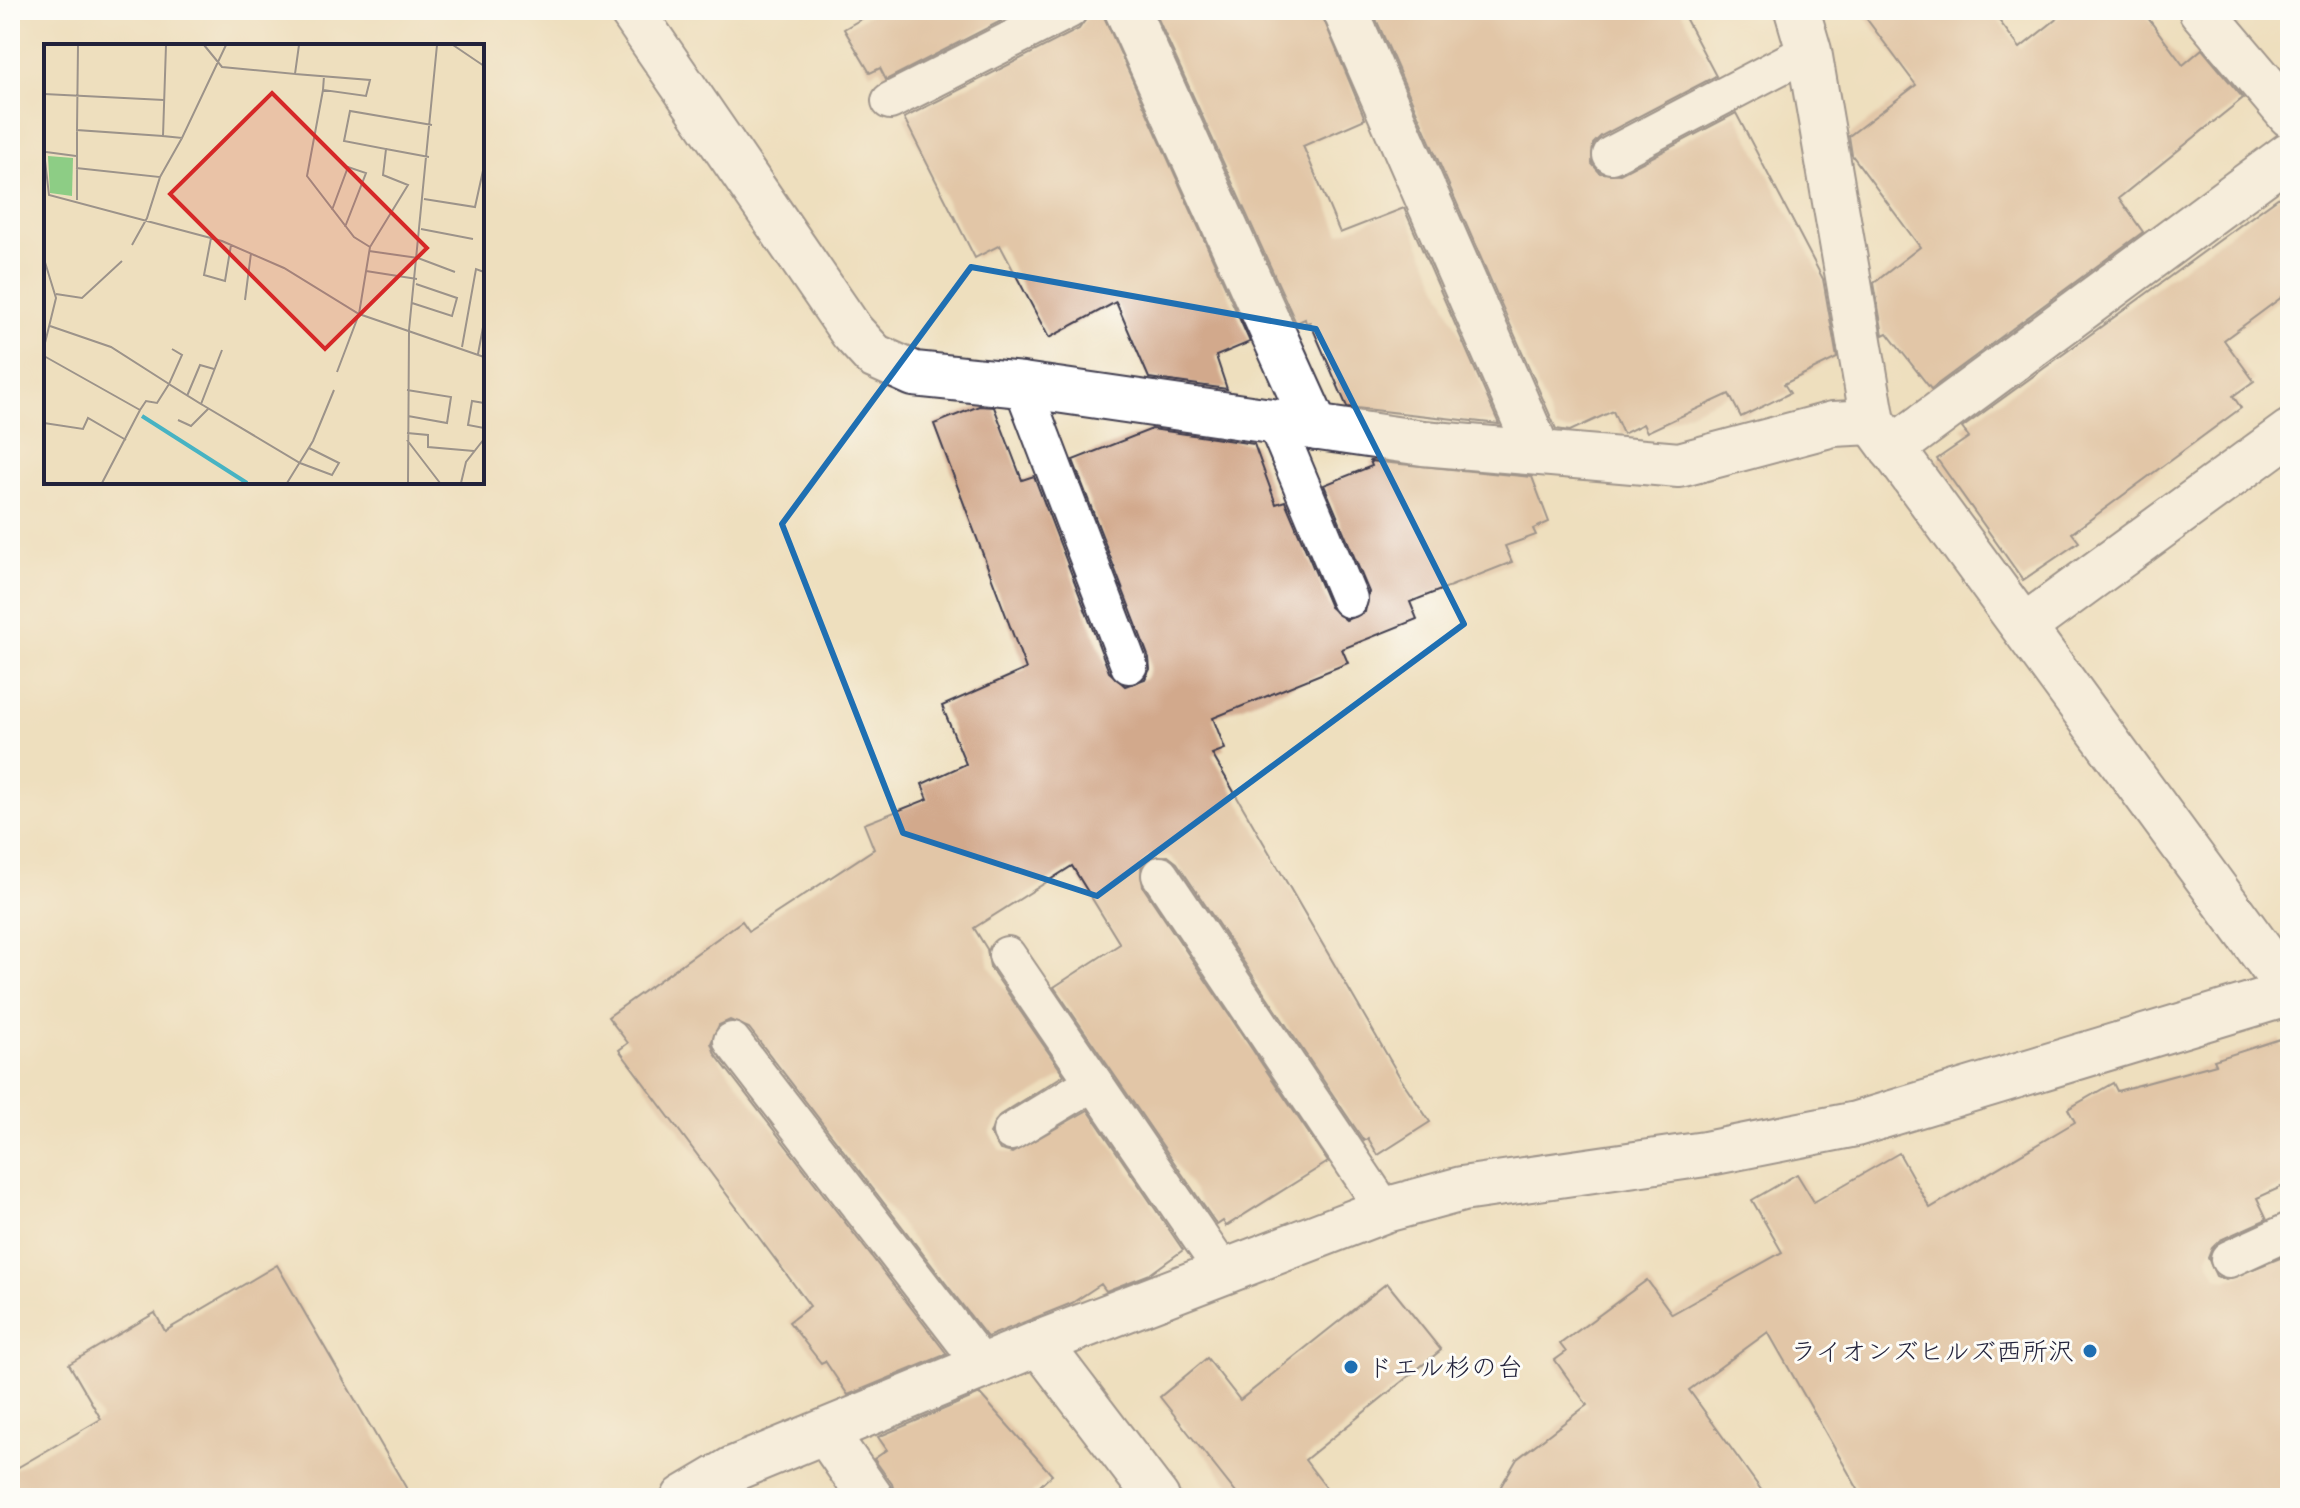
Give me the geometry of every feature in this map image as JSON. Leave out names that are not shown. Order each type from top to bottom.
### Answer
[{"type":"street","points":[[631,10],[852,332],[874,356],[914,374],[1022,385],[1423,443],[1679,465],[1833,424],[1882,435],[2290,154]]},
{"type":"street","points":[[1127,10],[1296,426]]},
{"type":"street","points":[[1345,10],[1538,451]]},
{"type":"street","points":[[684,1498],[733,1469],[1039,1343],[1385,1210],[1462,1189],[1705,1154],[1856,1124],[2290,992],[2025,626],[1882,435],[1809,51],[1797,10]]},
{"type":"street","points":[[2201,10],[2290,115]]},
{"type":"street","points":[[2025,626],[2290,432]]},
{"type":"street","points":[[1039,1343],[1157,1498]]},
{"type":"street","points":[[826,1433],[871,1498]]},
{"type":"lane","points":[[890,101],[1069,10]]},
{"type":"lane","points":[[1611,155],[1809,51]]},
{"type":"lane","points":[[1022,385],[1129,665]]},
{"type":"lane","points":[[1296,426],[1349,599]]},
{"type":"lane","points":[[1160,875],[1385,1210]]},
{"type":"lane","points":[[1007,955],[1225,1274]]},
{"type":"lane","points":[[732,1041],[984,1367]]},
{"type":"lane","points":[[1011,1132],[1092,1083]]},
{"type":"lane","points":[[2229,1259],[2290,1231]]},
{"type":"highlighted area","points":[[971,267],[1316,329],[1464,624],[1097,896],[903,833],[782,524]]},
{"type":"building","points":[[877,10],[995,10],[1001,21],[886,80],[880,68],[870,73],[844,29]]},
{"type":"building","points":[[1101,10],[1250,342],[1216,356],[1227,389],[1149,378],[1116,302],[1049,338],[1000,245],[975,258],[904,118],[1079,29],[1088,16]]},
{"type":"building","points":[[1154,10],[1320,10],[1365,119],[1303,146],[1340,233],[1404,208],[1499,424],[1347,407],[1310,322],[1306,323],[1305,319],[1296,323]]},
{"type":"building","points":[[1372,10],[1681,10],[1716,76],[1601,136],[1593,144],[1592,164],[1600,173],[1620,174],[1736,113],[1823,279],[1837,358],[1784,384],[1790,393],[1741,417],[1729,394],[1647,432],[1643,424],[1623,434],[1613,411],[1570,431],[1556,429]]},
{"type":"building","points":[[1860,10],[1991,10],[2020,48],[2068,10],[2142,10],[2183,65],[2202,49],[2243,98],[2119,198],[2143,232],[1931,389],[1887,333],[1883,335],[1874,283],[1920,247],[1852,155],[1849,136],[1916,85]]},
{"type":"building","points":[[2290,189],[2290,291],[2224,340],[2254,381],[2233,396],[2241,408],[2072,533],[2079,542],[2023,580],[1937,459],[1969,437],[1962,428]]},
{"type":"building","points":[[979,406],[994,407],[1022,480],[1034,476],[1109,672],[1125,686],[1145,679],[1150,669],[1149,658],[1073,460],[1152,429],[1254,444],[1276,504],[1285,501],[1330,607],[1346,620],[1365,612],[1369,592],[1324,485],[1372,466],[1370,461],[1532,477],[1549,522],[1533,529],[1536,535],[1505,546],[1512,562],[1410,602],[1417,619],[1342,649],[1348,663],[1213,718],[1225,749],[1212,754],[1401,1079],[1430,1122],[1378,1155],[1368,1138],[1364,1141],[1177,863],[1168,856],[1149,857],[1141,866],[1143,887],[1328,1162],[1226,1226],[1223,1221],[1217,1225],[1054,987],[1120,944],[1072,866],[974,928],[987,949],[990,967],[1064,1075],[1000,1115],[990,1133],[1000,1150],[1012,1153],[1088,1110],[1183,1250],[1150,1274],[1106,1291],[1101,1284],[1072,1303],[987,1337],[749,1028],[730,1020],[719,1025],[711,1043],[715,1054],[947,1354],[848,1395],[825,1361],[821,1363],[789,1322],[810,1306],[619,1050],[628,1043],[608,1017],[742,921],[749,931],[874,849],[864,824],[928,799],[922,784],[966,764],[942,706],[1026,669],[934,424]]},
{"type":"building","points":[[2280,1039],[2290,1067],[2290,1183],[2257,1198],[2267,1219],[2220,1240],[2208,1258],[2216,1276],[2226,1280],[2285,1256],[2290,1267],[2290,1498],[1863,1498],[1768,1332],[1689,1390],[1767,1498],[1494,1498],[1517,1459],[1587,1405],[1555,1360],[1566,1352],[1560,1344],[1647,1280],[1672,1314],[1782,1252],[1752,1200],[1797,1174],[1814,1202],[1899,1153],[1930,1208],[2075,1122],[2068,1109],[2113,1083],[2117,1091],[2216,1064],[2214,1060]]},
{"type":"building","points":[[277,1265],[412,1498],[10,1498],[10,1472],[101,1419],[69,1364],[155,1313],[165,1331]]},
{"type":"building","points":[[1387,1283],[1441,1350],[1305,1460],[1334,1498],[1240,1498],[1160,1397],[1207,1358],[1240,1400]]},
{"type":"building","points":[[980,1394],[1052,1475],[1026,1498],[896,1498],[892,1484],[874,1459],[887,1450],[878,1437]]},
{"type":"place","name":"ライオンズヒルズ西所沢","points":[[2090,1351]]},
{"type":"place","name":"ドエル杉の台","points":[[1351,1367]]}]
